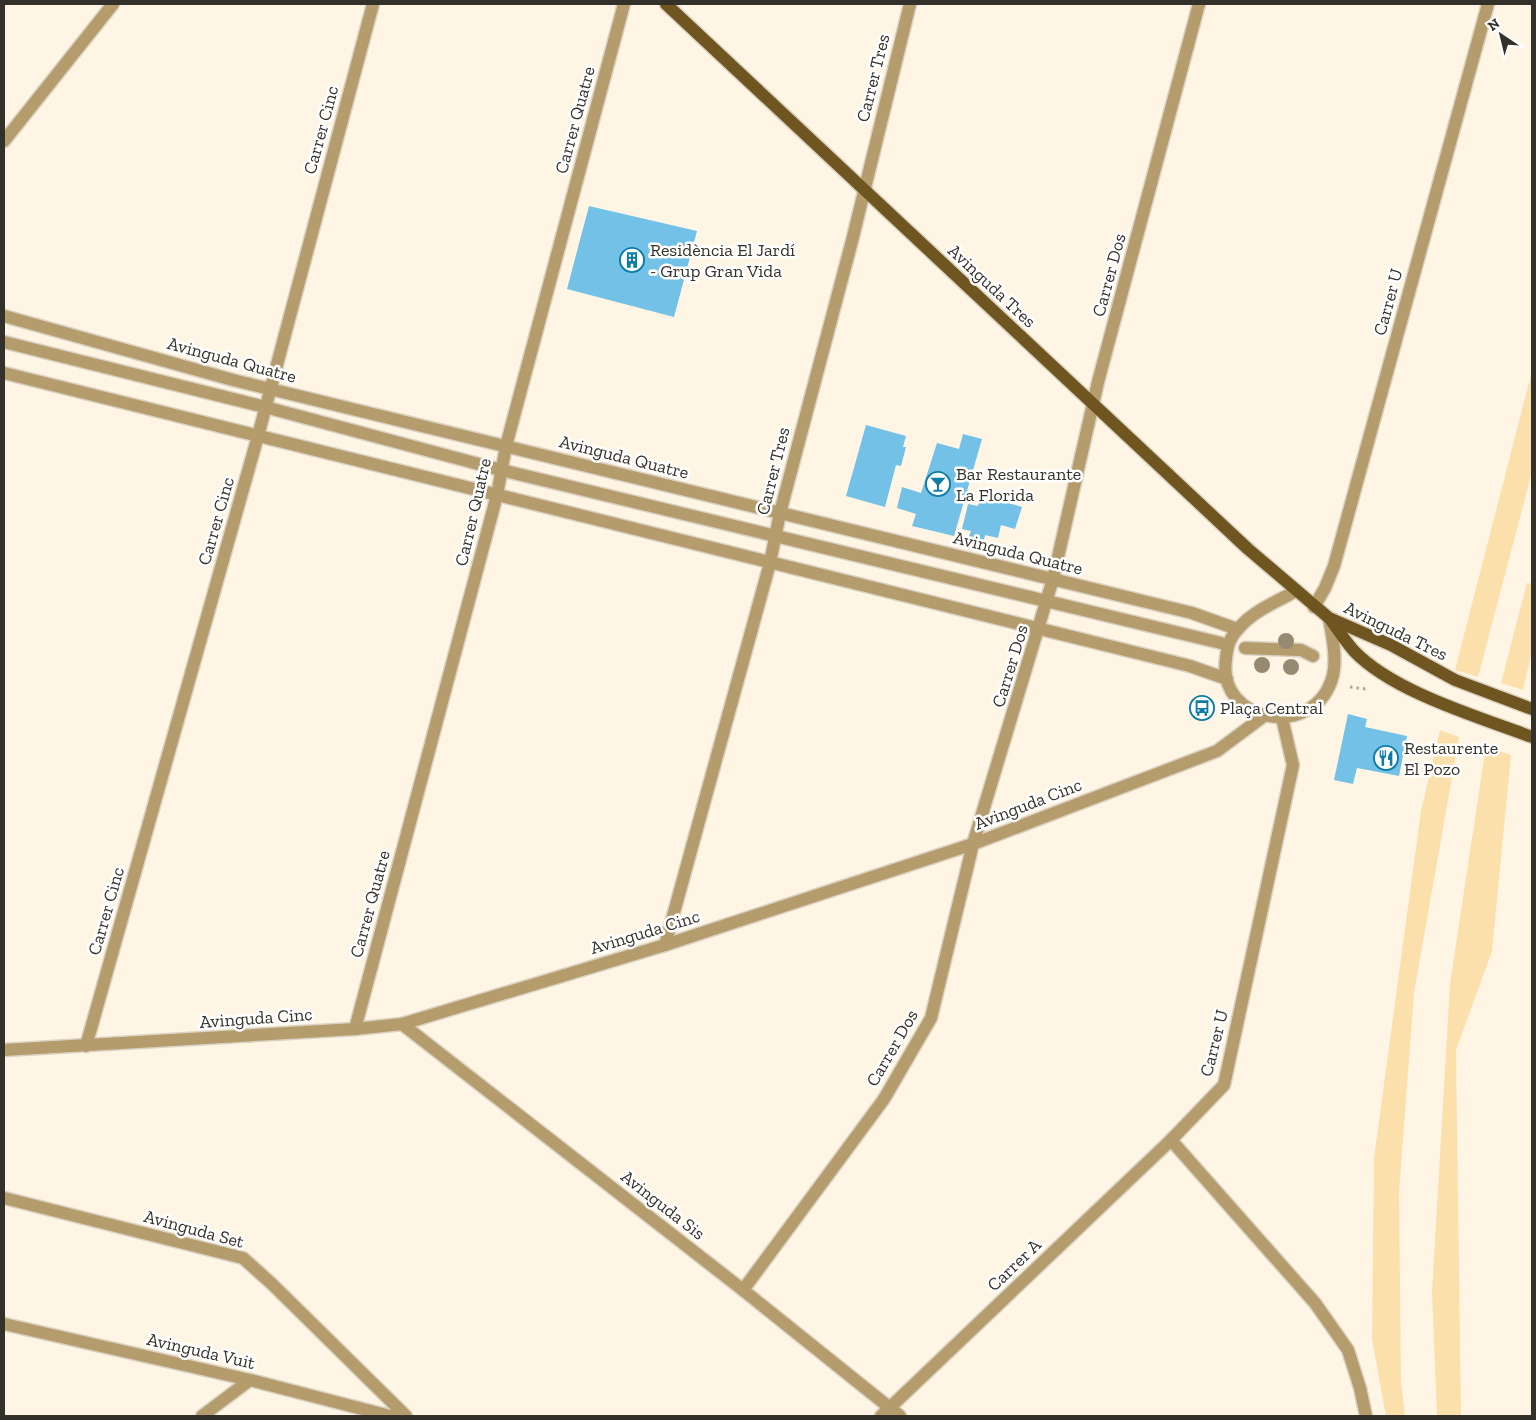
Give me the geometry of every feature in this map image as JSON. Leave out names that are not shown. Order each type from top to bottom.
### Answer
[{"type":"main road","name":"Avinguda Tres","points":[[666,4],[1248,549],[1296,591]]},
{"type":"main road","points":[[1296,591],[1329,618]]},
{"type":"main road","name":"Avinguda Tres","points":[[1329,618],[1391,645],[1455,680],[1532,709]]},
{"type":"main road","name":"Avinguda Tres","points":[[1329,618],[1354,651],[1396,682],[1441,703],[1532,737]]},
{"type":"street","points":[[4,141],[113,4]]},
{"type":"street","name":"Carrer Cinc","points":[[86,1046],[258,436],[373,4]]},
{"type":"street","name":"Carrer Quatre","points":[[355,1029],[497,495],[506,446],[624,4]]},
{"type":"street","name":"Carrer Tres","points":[[665,945],[770,562],[780,513],[910,4]]},
{"type":"street","name":"Carrer Dos","points":[[743,1290],[884,1098],[931,1018],[972,844],[1054,579],[1093,404],[1199,4]]},
{"type":"street","name":"Carrer U","points":[[1314,607],[1325,588],[1334,566],[1488,4]]},
{"type":"street","name":"Avinguda Quatre","points":[[4,316],[270,389],[1205,616],[1238,629]]},
{"type":"street","name":"Avinguda Quatre","points":[[4,342],[265,407],[501,470],[1220,643]]},
{"type":"street","points":[[4,373],[1190,666],[1227,680]]},
{"type":"street","points":[[1296,591],[1252,616],[1238,629],[1228,645],[1225,666],[1227,680],[1241,702],[1264,716],[1282,718],[1303,712],[1312,707],[1327,690],[1333,676],[1334,660],[1329,618]]},
{"type":"street","points":[[1245,648],[1301,650],[1313,656]]},
{"type":"street","name":"Avinguda Cinc","points":[[4,1050],[355,1029],[402,1024],[665,945],[972,844],[1217,751],[1264,716]]},
{"type":"street","name":"Carrer U","points":[[1171,1140],[1224,1085],[1293,765],[1282,718]]},
{"type":"street","name":"Avinguda Sis","points":[[402,1024],[743,1290],[886,1412],[900,1416]]},
{"type":"street","points":[[1171,1140],[1314,1302],[1348,1350],[1360,1388],[1366,1416]]},
{"type":"street","name":"Carrer A","points":[[886,1412],[1171,1140]]},
{"type":"street","name":"Avinguda Set","points":[[4,1198],[243,1258],[272,1284],[406,1416]]},
{"type":"street","name":"Avinguda Vuit","points":[[4,1324],[250,1380],[390,1416]]},
{"type":"street","points":[[202,1416],[250,1380]]},
{"type":"shaded area","points":[[1532,371],[1532,472],[1478,677],[1455,670]]},
{"type":"shaded area","points":[[1527,583],[1532,584],[1532,651],[1523,690],[1501,683]]},
{"type":"shaded area","points":[[1440,730],[1459,737],[1414,993],[1399,1192],[1401,1382],[1405,1416],[1386,1416],[1372,1339],[1374,1158],[1421,811]]},
{"type":"shaded area","points":[[1486,746],[1511,755],[1492,951],[1456,1050],[1461,1416],[1437,1416],[1432,1292],[1450,984]]},
{"type":"building","name":"Residència El Jardí - Grup Gran Vida","points":[[589,206],[697,231],[674,317],[567,289]]},
{"type":"building","points":[[866,425],[906,436],[903,447],[906,447],[901,466],[896,465],[885,507],[846,496]]},
{"type":"building","points":[[963,434],[982,439],[954,536],[912,526],[916,514],[897,508],[902,487],[921,493],[937,443],[959,449]]},
{"type":"building","points":[[981,495],[1022,507],[1015,529],[1001,525],[998,538],[985,535],[984,540],[969,536],[971,531],[962,529],[968,504],[978,506]]},
{"type":"building","points":[[1348,714],[1367,719],[1365,727],[1407,736],[1399,776],[1357,768],[1353,784],[1334,780]]},
{"type":"place","name":"Residència El Jardí - Grup Gran Vida","points":[[632,260]]},
{"type":"place","name":"Bar Restaurante La Florida","points":[[938,484]]},
{"type":"place","name":"Plaça Central","points":[[1202,708]]},
{"type":"place","name":"Restaurente El Pozo","points":[[1386,758]]}]
